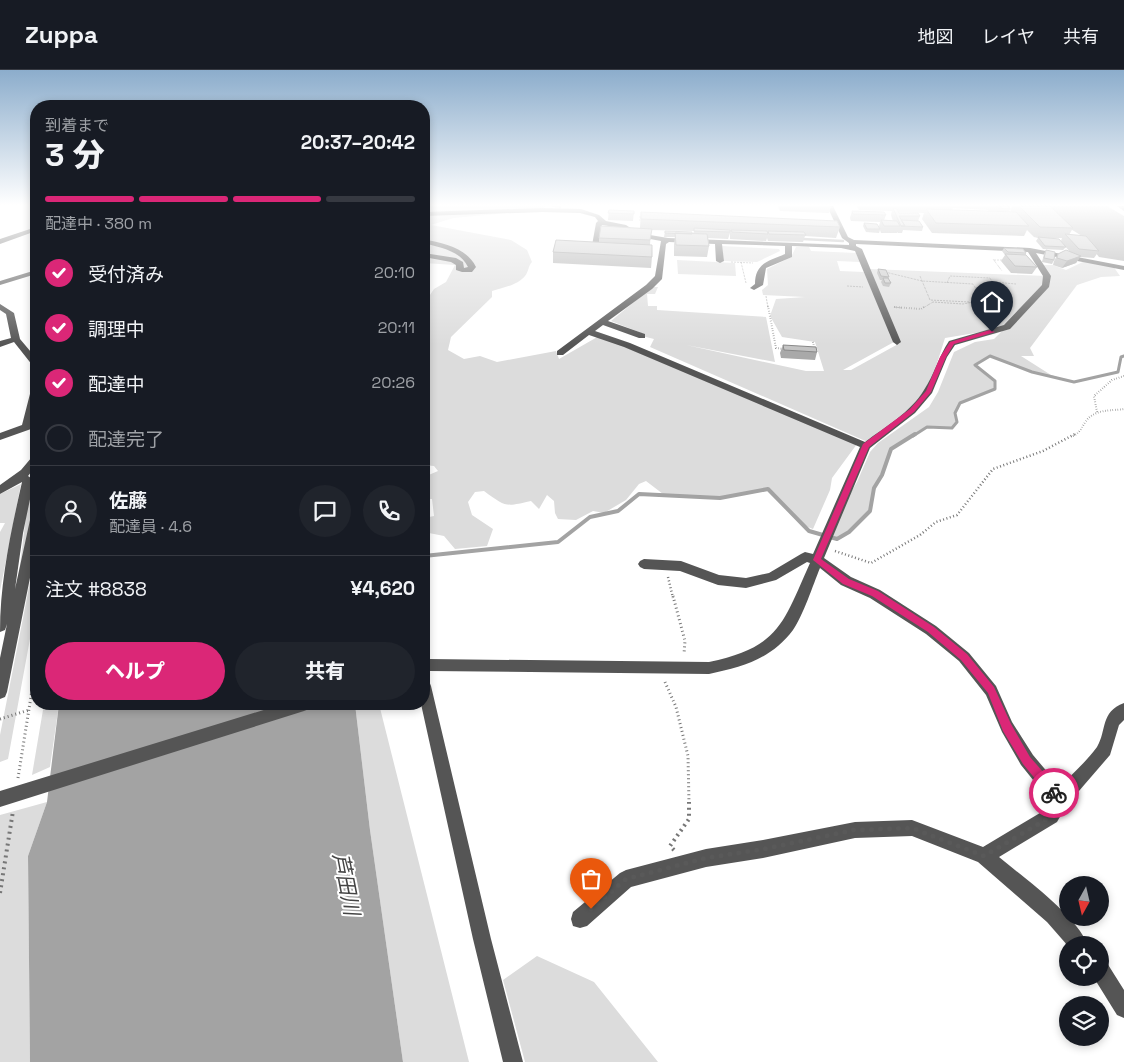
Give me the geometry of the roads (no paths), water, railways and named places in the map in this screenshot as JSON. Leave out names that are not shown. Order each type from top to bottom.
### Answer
[{"type":"street","points":[[430,256],[453,260],[460,264],[459,268],[462,270],[469,270],[472,267],[470,261],[464,255],[456,252]]},
{"type":"street","points":[[719,252],[720,261]]},
{"type":"street","points":[[750,286],[758,285],[758,275],[763,266],[789,255],[789,252]]},
{"type":"street","points":[[859,252],[897,342]]},
{"type":"street","points":[[430,666],[709,668],[738,662],[767,648],[789,625],[866,446],[912,411],[929,391],[943,357],[952,343],[1007,327],[1046,285],[1047,276],[1031,252]]},
{"type":"street","points":[[1042,252],[1124,268]]},
{"type":"street","points":[[560,353],[659,277],[662,254],[652,254]]},
{"type":"street","points":[[0,283],[30,274]]},
{"type":"street","points":[[0,306],[10,313],[16,339],[30,356]]},
{"type":"street","points":[[602,322],[642,336]]},
{"type":"street","points":[[588,332],[627,345],[866,446]]},
{"type":"street","points":[[0,344],[16,339]]},
{"type":"street","points":[[0,437],[27,427],[30,415]]},
{"type":"street","points":[[0,490],[21,477],[30,466]]},
{"type":"street","points":[[0,626],[5,614],[28,480],[21,477]]},
{"type":"street","points":[[0,692],[30,549]]},
{"type":"street","points":[[644,564],[681,566],[718,580],[746,583],[772,578],[805,557],[817,560],[846,581],[875,594],[931,630],[964,657],[991,690],[1007,727],[1027,760],[1060,800]]},
{"type":"street","points":[[0,799],[285,710]]},
{"type":"street","points":[[429,710],[482,940],[513,1062]]},
{"type":"street","points":[[984,856],[1052,816],[1060,800],[1104,750],[1112,721],[1124,710]]},
{"type":"street","points":[[580,918],[626,879],[706,858],[764,849],[854,830],[912,828],[984,856],[1054,915],[1072,936]]},
{"type":"street","points":[[1109,984],[1124,1008]]},
{"type":"water","points":[[1095,252],[1124,252],[1124,261],[1099,257]]},
{"type":"water","name":"芦田川","points":[[58,710],[356,710],[370,830],[403,1062],[30,1062],[28,856],[47,802]]},
{"type":"waterway","points":[[913,436],[927,427],[952,428],[957,422],[955,413],[960,403],[995,389],[995,381],[975,365],[990,356],[1032,372],[1074,382],[1118,372],[1121,357],[1124,356]]},
{"type":"waterway","points":[[430,555],[558,542],[590,517],[618,511],[639,494],[720,498],[768,489],[809,531],[837,539],[849,532],[870,511],[874,488],[882,475],[891,449],[915,434]]}]
